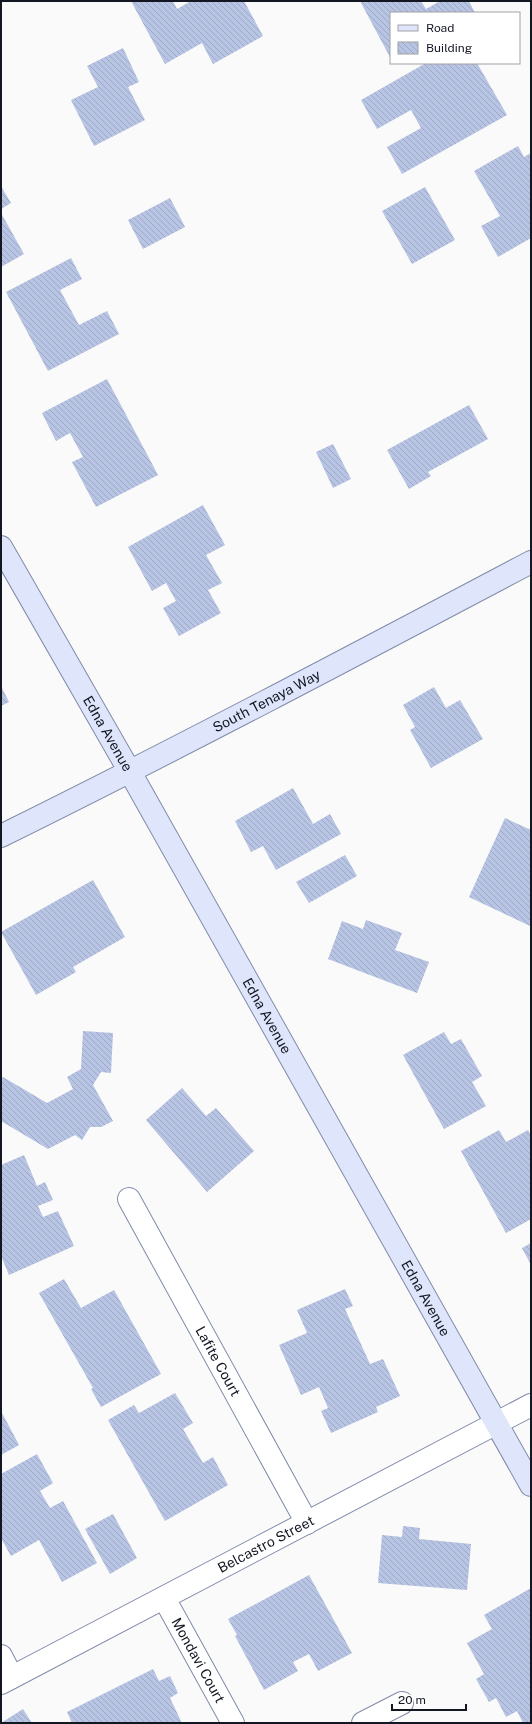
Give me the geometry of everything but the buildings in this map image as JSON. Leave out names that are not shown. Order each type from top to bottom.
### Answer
[{"type":"street","name":"Edna Avenue","points":[[1,547],[130,772],[531,1485]]},
{"type":"street","name":"South Tenaya Way","points":[[1,836],[130,772],[318,675],[531,562]]},
{"type":"street","name":"Lafite Court","points":[[129,1199],[307,1523]]},
{"type":"street","name":"Belcastro Street","points":[[7,1680],[531,1405]]},
{"type":"street","name":"Mondavi Court","points":[[164,1598],[233,1723]]},
{"type":"street","points":[[1,1656],[7,1680]]},
{"type":"street","points":[[363,1723],[402,1703]]}]
